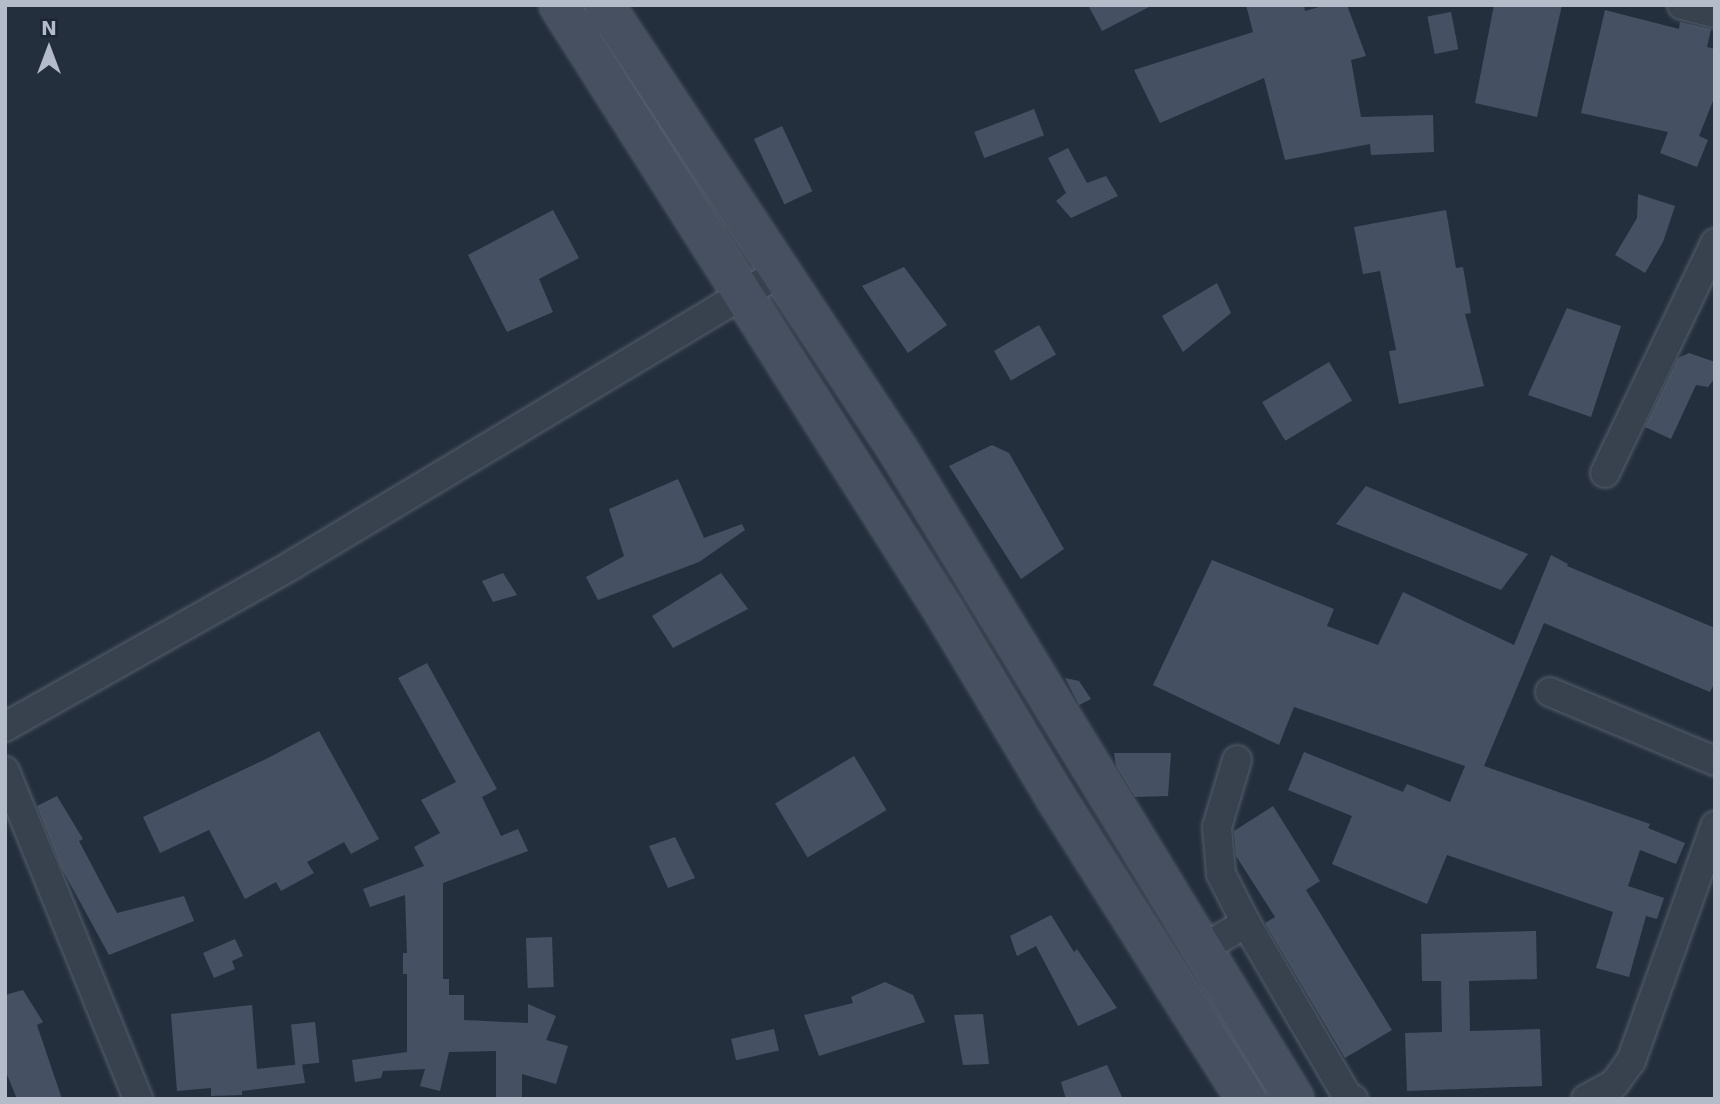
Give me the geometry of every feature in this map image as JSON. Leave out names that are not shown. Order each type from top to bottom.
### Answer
[{"type":"street","points":[[559,5],[944,611],[1056,798],[1246,1099]]},
{"type":"street","points":[[604,5],[898,450],[1294,1099]]},
{"type":"street","points":[[1682,5],[1715,13]]},
{"type":"street","points":[[1605,473],[1715,243]]},
{"type":"street","points":[[5,727],[292,565],[780,272]]},
{"type":"street","points":[[1550,692],[1715,761]]},
{"type":"street","points":[[1237,760],[1217,827],[1221,874],[1246,923],[1346,1096],[1353,1099]]},
{"type":"street","points":[[5,771],[138,1099]]},
{"type":"street","points":[[1586,1099],[1614,1084],[1631,1061],[1715,826]]},
{"type":"street","points":[[1164,969],[1246,923]]},
{"type":"building","points":[[1088,5],[1153,5],[1102,31]]},
{"type":"building","points":[[1246,5],[1304,5],[1305,11],[1326,5],[1347,5],[1366,56],[1351,60],[1361,117],[1433,115],[1434,152],[1371,155],[1370,144],[1285,160],[1264,78],[1160,123],[1134,70],[1253,32]]},
{"type":"building","points":[[1494,5],[1562,5],[1537,117],[1475,103]]},
{"type":"building","points":[[1605,10],[1679,29],[1680,22],[1711,29],[1707,47],[1715,49],[1715,96],[1699,136],[1708,140],[1697,167],[1660,153],[1668,132],[1581,113]]},
{"type":"building","points":[[1451,12],[1458,49],[1435,54],[1427,17]]},
{"type":"building","points":[[1034,109],[1044,135],[984,158],[974,132]]},
{"type":"building","points":[[782,126],[812,191],[784,204],[754,139]]},
{"type":"building","points":[[1068,148],[1087,183],[1106,176],[1118,196],[1071,218],[1056,201],[1066,193],[1048,158]]},
{"type":"building","points":[[1638,194],[1675,206],[1663,242],[1645,273],[1615,255],[1637,218]]},
{"type":"building","points":[[553,210],[579,258],[539,279],[553,312],[507,332],[468,255]]},
{"type":"building","points":[[1446,210],[1456,268],[1463,267],[1471,313],[1465,314],[1484,386],[1399,404],[1389,351],[1396,350],[1380,271],[1363,274],[1354,227]]},
{"type":"building","points":[[904,267],[947,325],[908,353],[862,286]]},
{"type":"building","points":[[1217,283],[1231,313],[1183,352],[1162,316]]},
{"type":"building","points":[[1567,308],[1621,326],[1591,417],[1528,395]]},
{"type":"building","points":[[1039,325],[1056,354],[1011,380],[994,351]]},
{"type":"building","points":[[1689,353],[1715,362],[1715,378],[1708,387],[1696,385],[1671,439],[1645,427],[1678,358]]},
{"type":"building","points":[[1329,362],[1352,401],[1285,441],[1262,402]]},
{"type":"building","points":[[992,445],[1009,453],[1064,549],[1021,579],[949,466]]},
{"type":"building","points":[[678,479],[704,538],[742,524],[745,530],[699,562],[598,600],[586,577],[624,556],[609,509]]},
{"type":"building","points":[[1366,486],[1528,554],[1501,590],[1336,524]]},
{"type":"building","points":[[1551,555],[1568,564],[1567,566],[1715,628],[1715,682],[1710,692],[1544,623],[1484,766],[1650,824],[1648,828],[1685,843],[1676,864],[1640,850],[1628,886],[1664,898],[1657,919],[1646,916],[1629,977],[1596,968],[1613,912],[1447,855],[1427,904],[1332,864],[1352,816],[1288,790],[1304,752],[1403,792],[1407,784],[1450,802],[1465,766],[1294,707],[1279,745],[1153,685],[1212,560],[1334,609],[1327,626],[1378,645],[1403,592],[1514,645]]},
{"type":"building","points":[[503,573],[517,595],[493,602],[482,581]]},
{"type":"building","points":[[721,573],[748,609],[673,648],[652,616]]},
{"type":"building","points":[[427,663],[497,789],[482,797],[501,836],[518,829],[528,851],[443,883],[443,979],[449,979],[449,995],[464,995],[464,1020],[528,1023],[528,1004],[556,1016],[546,1040],[568,1046],[556,1084],[522,1074],[522,1099],[496,1099],[496,1051],[449,1052],[440,1091],[420,1086],[425,1069],[383,1071],[381,1078],[355,1082],[352,1060],[407,1052],[407,974],[403,974],[403,953],[407,953],[405,895],[370,907],[363,889],[424,866],[414,847],[440,833],[421,800],[456,782],[398,678]]},
{"type":"building","points":[[1065,678],[1079,681],[1091,699],[1079,705]]},
{"type":"building","points":[[319,731],[379,839],[351,854],[344,842],[307,862],[314,873],[281,891],[276,882],[245,899],[209,830],[160,853],[143,817]]},
{"type":"building","points":[[1114,753],[1171,753],[1168,796],[1135,797],[1116,766]]},
{"type":"building","points":[[854,756],[886,810],[808,857],[775,803]]},
{"type":"building","points":[[57,796],[83,839],[79,841],[117,913],[184,896],[194,921],[109,955],[62,869],[37,806]]},
{"type":"building","points":[[1273,806],[1320,881],[1306,890],[1392,1030],[1345,1058],[1265,923],[1275,917],[1236,856],[1234,831]]},
{"type":"building","points":[[675,837],[695,878],[668,888],[649,846]]},
{"type":"building","points":[[1051,915],[1074,952],[1077,949],[1117,1008],[1078,1026],[1036,946],[1017,956],[1010,936]]},
{"type":"building","points":[[1536,931],[1537,979],[1469,981],[1470,1031],[1540,1029],[1542,1086],[1407,1091],[1405,1033],[1442,1032],[1441,981],[1422,981],[1421,934]]},
{"type":"building","points":[[552,937],[554,987],[528,988],[526,938]]},
{"type":"building","points":[[235,939],[243,956],[232,961],[235,969],[214,978],[203,953]]},
{"type":"building","points":[[885,982],[913,995],[925,1022],[819,1056],[804,1015],[853,1003],[851,997]]},
{"type":"building","points":[[23,990],[43,1022],[37,1025],[62,1099],[17,1099],[5,1070],[5,995]]},
{"type":"building","points":[[252,1005],[257,1069],[302,1064],[305,1083],[242,1091],[242,1095],[211,1096],[211,1088],[177,1091],[171,1014]]},
{"type":"building","points":[[983,1014],[989,1064],[963,1065],[954,1015]]},
{"type":"building","points":[[315,1022],[319,1063],[295,1065],[291,1025]]},
{"type":"building","points":[[774,1029],[779,1050],[736,1060],[731,1039]]},
{"type":"building","points":[[1107,1065],[1123,1099],[1066,1099],[1061,1082]]}]
